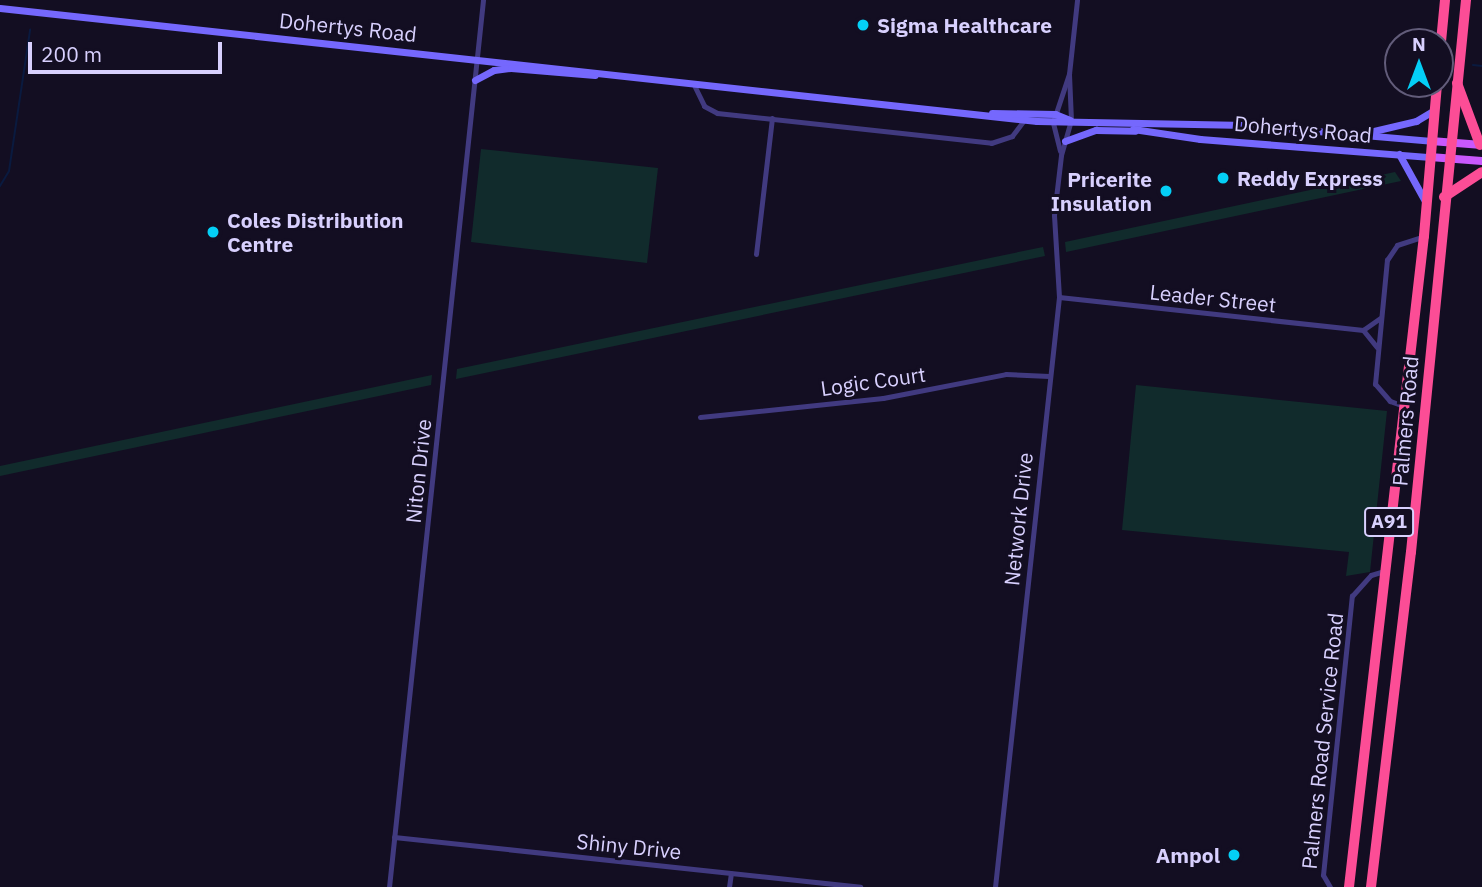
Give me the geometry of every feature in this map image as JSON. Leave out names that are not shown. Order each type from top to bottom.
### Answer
[{"type":"highway","points":[[1442,28],[1445,0]]},
{"type":"highway","name":"Palmers Road","points":[[1371,887],[1414,526],[1444,197],[1466,0]]},
{"type":"highway","points":[[1457,83],[1481,145]]},
{"type":"highway","name":"Palmers Road","points":[[1349,887],[1401,405],[1424,236],[1435,98]]},
{"type":"highway","points":[[1444,197],[1482,172]]},
{"type":"main road","name":"Dohertys Road","points":[[0,8],[1024,120],[1054,118]]},
{"type":"main road","points":[[475,80],[494,70],[511,68],[584,76],[610,74]]},
{"type":"main road","points":[[1353,135],[1416,121],[1434,110]]},
{"type":"main road","name":"Dohertys Road","points":[[974,113],[1054,118],[1143,131],[1482,161]]},
{"type":"main road","name":"Dohertys Road","points":[[1122,126],[1246,125],[1481,145]]},
{"type":"main road","points":[[1065,141],[1096,130],[1143,131]]},
{"type":"main road","points":[[1399,154],[1427,203]]},
{"type":"street","name":"Niton Drive","points":[[389,887],[483,0]]},
{"type":"street","points":[[1054,118],[1069,74],[1077,0]]},
{"type":"street","name":"Network Drive","points":[[995,887],[1059,298],[1054,233],[1061,155],[1071,120],[1069,74]]},
{"type":"street","points":[[693,83],[696,95],[709,112],[991,143],[1012,136],[1024,120]]},
{"type":"street","points":[[756,254],[772,118]]},
{"type":"street","name":"Network Drive","points":[[1054,118],[1061,155]]},
{"type":"street","points":[[1401,405],[1390,401],[1375,384],[1380,317],[1391,251],[1424,236]]},
{"type":"street","name":"Leader Street","points":[[1059,298],[1363,330]]},
{"type":"street","points":[[1377,347],[1363,330],[1380,317]]},
{"type":"street","name":"Logic Court","points":[[700,417],[883,398],[1006,374],[1049,376]]},
{"type":"street","name":"Palmers Road Service Road","points":[[1331,887],[1323,875],[1352,596],[1371,575],[1384,571]]},
{"type":"street","name":"Shiny Drive","points":[[394,837],[860,887]]},
{"type":"street","points":[[729,887],[731,873]]},
{"type":"green space","points":[[481,149],[658,168],[647,263],[471,242]]},
{"type":"green space","points":[[1395,172],[1401,181],[1066,252],[1065,242]]},
{"type":"green space","points":[[1043,247],[1045,256],[456,379],[457,369]]},
{"type":"green space","points":[[432,375],[431,385],[0,476],[0,466]]},
{"type":"green space","points":[[1136,385],[1387,411],[1370,572],[1346,576],[1349,552],[1122,530]]},
{"type":"waterway","points":[[0,186],[9,171],[30,30]]},
{"type":"waterway","points":[[1473,65],[1482,66]]},
{"type":"place","name":"Sigma Healthcare","points":[[863,25]]},
{"type":"place","name":"Reddy Express","points":[[1223,178]]},
{"type":"place","name":"Pricerite Insulation","points":[[1166,191]]},
{"type":"place","name":"Coles Distribution Centre","points":[[213,232]]},
{"type":"place","name":"Ampol","points":[[1234,855]]}]
